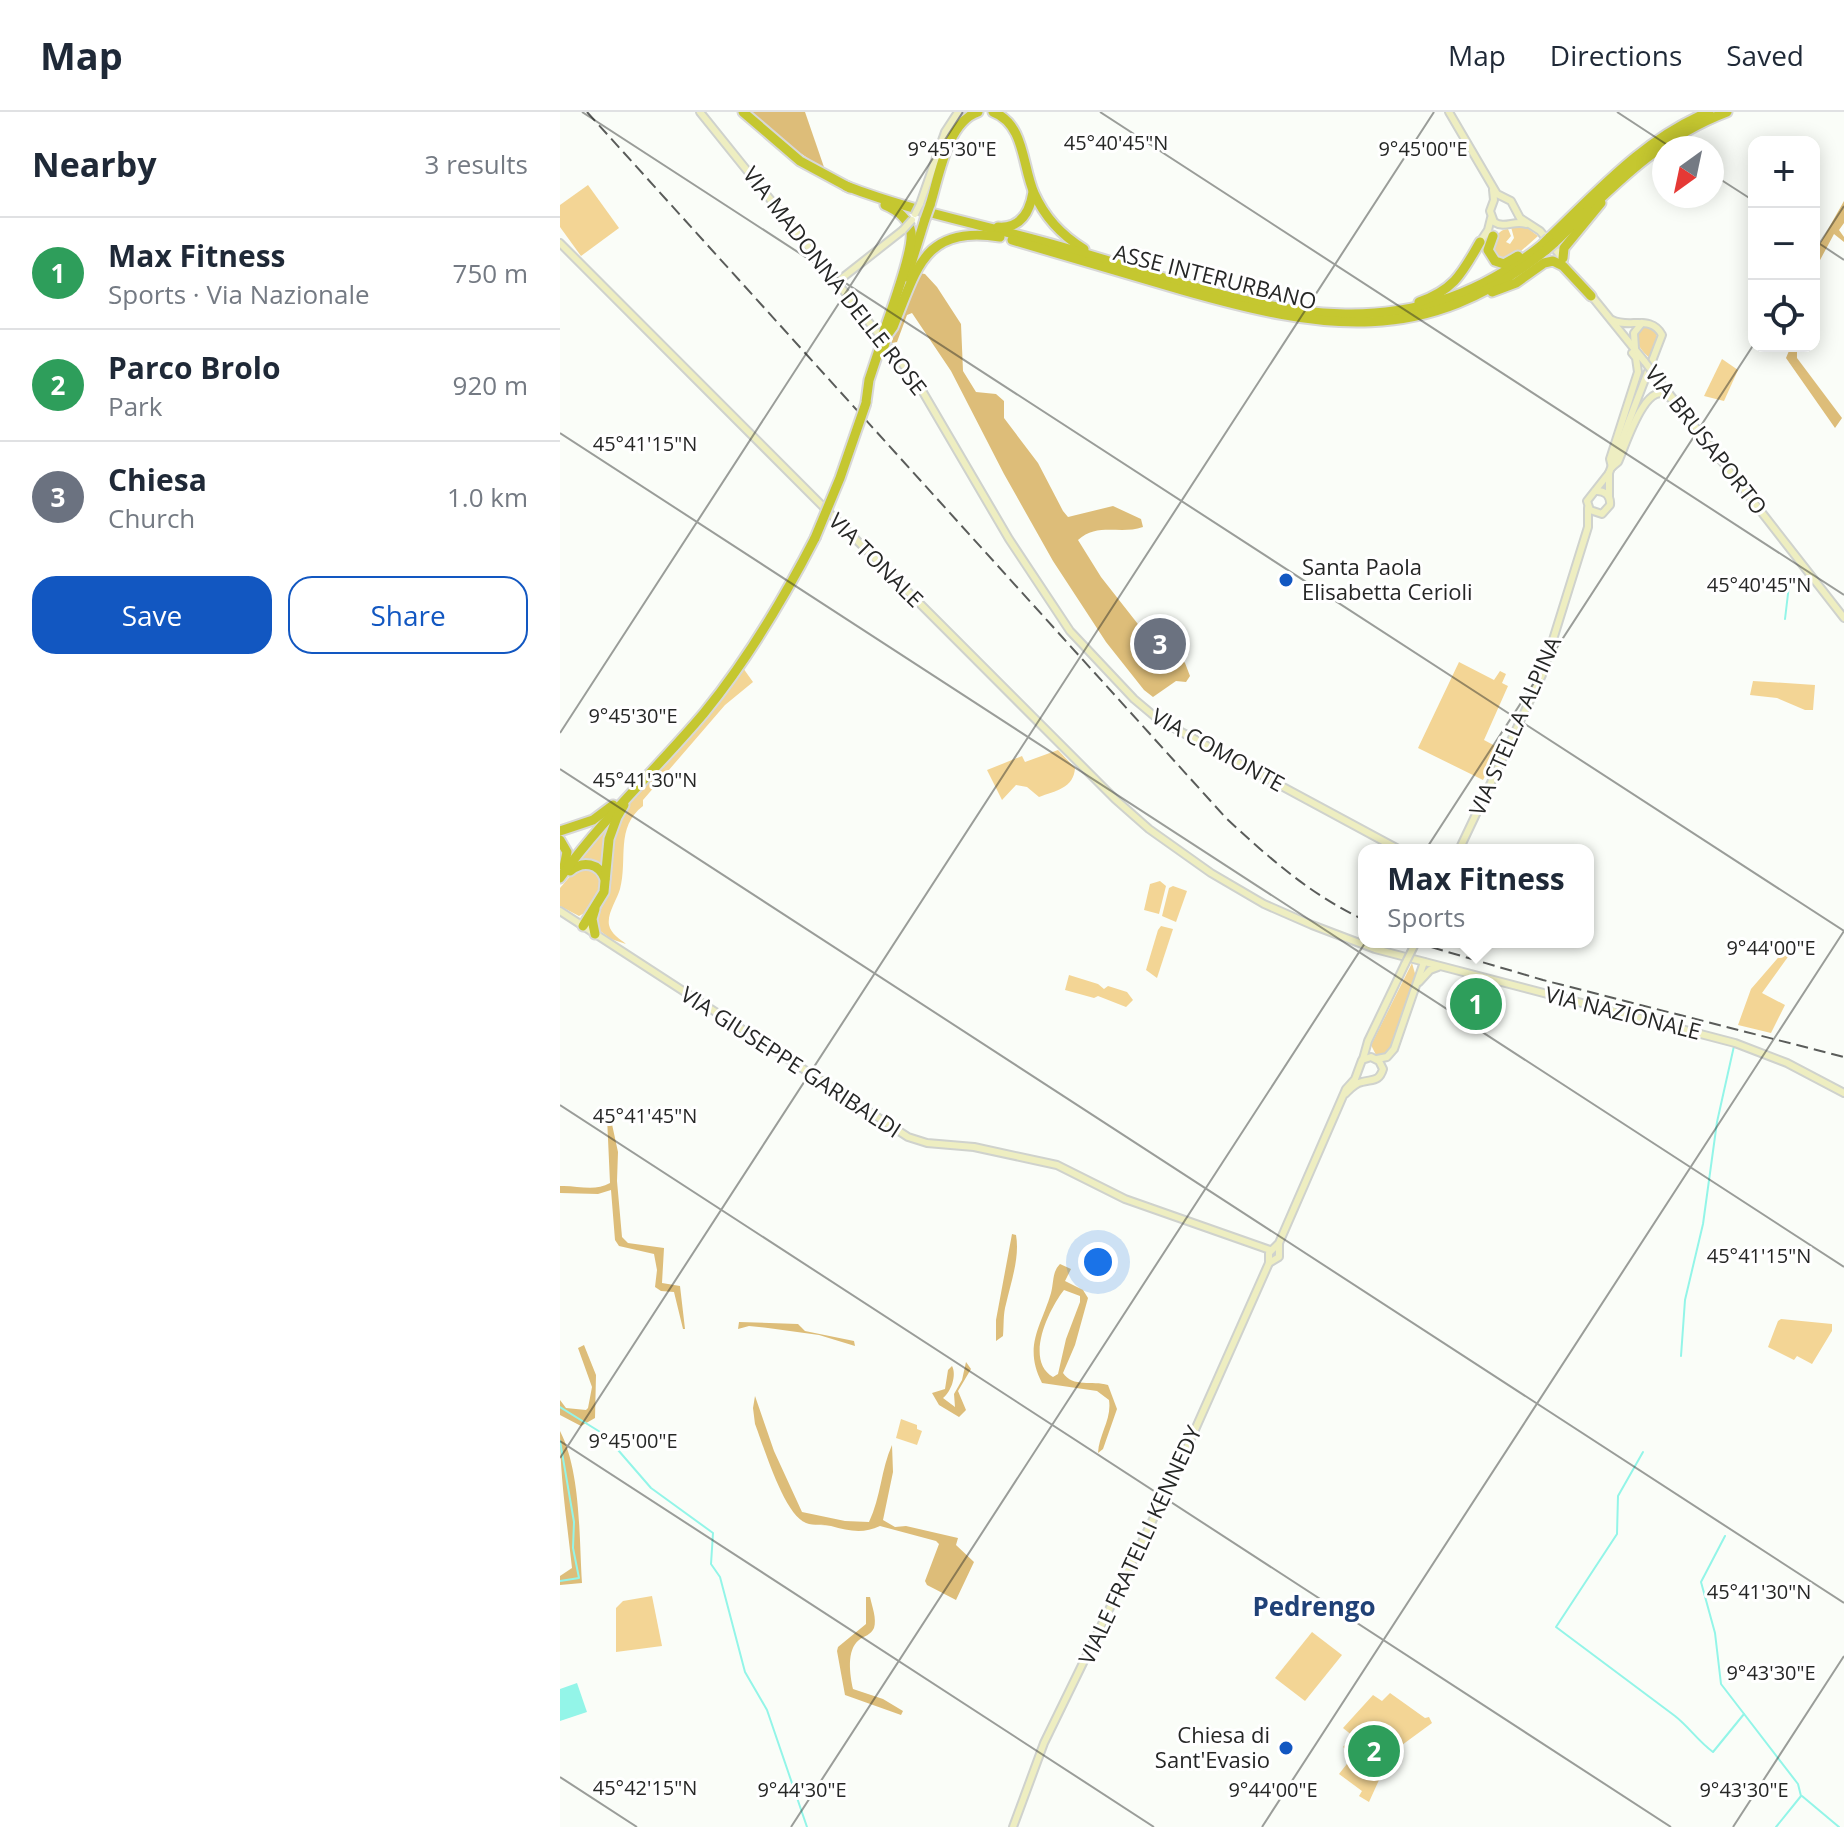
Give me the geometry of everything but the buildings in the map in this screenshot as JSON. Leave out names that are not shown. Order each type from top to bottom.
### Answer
[{"type":"highway","points":[[560,881],[599,828],[703,714],[748,654],[785,596],[815,538],[840,478],[866,402],[910,245],[907,222],[894,209],[800,161],[773,141],[743,112]]},
{"type":"highway","points":[[884,342],[917,218],[953,133],[965,118],[978,112]]},
{"type":"highway","points":[[993,112],[1005,118],[1015,130],[1033,192],[1050,221],[1072,242],[1088,251],[1158,275]]},
{"type":"highway","name":"ASSE INTERURBANO","points":[[971,225],[1002,237],[1244,307],[1295,318],[1354,323],[1421,314],[1454,307],[1513,275],[1638,154],[1706,116],[1727,112]]},
{"type":"highway","name":"ASSE INTERURBANO","points":[[1158,275],[1283,309],[1324,314],[1378,313],[1464,300],[1475,288],[1514,266],[1546,242],[1623,175],[1688,126]]},
{"type":"highway","points":[[1564,261],[1564,248],[1623,175]]},
{"type":"highway","points":[[846,186],[942,217],[1051,243],[1158,275]]},
{"type":"highway","points":[[942,217],[949,215],[990,226],[1008,227],[1027,214],[1033,192]]},
{"type":"highway","points":[[884,342],[898,316],[912,276],[935,247],[971,234],[1002,237]]},
{"type":"highway","points":[[1493,236],[1489,255],[1504,264],[1546,242]]},
{"type":"highway","points":[[1378,313],[1438,295],[1458,279],[1480,242]]},
{"type":"highway","points":[[1464,300],[1516,283],[1550,261],[1563,266],[1591,296]]},
{"type":"highway","points":[[560,831],[593,820],[667,753]]},
{"type":"highway","points":[[578,923],[590,916],[604,892],[607,852],[617,817],[667,753]]},
{"type":"highway","points":[[560,840],[567,852],[565,865],[560,872]]},
{"type":"highway","points":[[560,881],[580,864],[601,870],[606,883]]},
{"type":"highway","points":[[590,916],[595,934]]},
{"type":"street","name":"VIA MADONNA DELLE ROSE","points":[[700,112],[917,382],[1009,539]]},
{"type":"street","points":[[925,205],[945,132],[958,112]]},
{"type":"street","name":"VIA BRUSAPORTO","points":[[1448,112],[1492,187],[1500,197],[1511,201],[1520,218],[1540,231],[1844,618]]},
{"type":"street","name":"VIA BRUSAPORTO","points":[[1480,242],[1491,218],[1494,202],[1492,187]]},
{"type":"street","points":[[1494,202],[1505,199]]},
{"type":"street","points":[[1493,236],[1502,226],[1512,223],[1517,213]]},
{"type":"street","points":[[837,282],[917,218]]},
{"type":"street","points":[[1491,218],[1502,226]]},
{"type":"street","name":"VIA BRUSAPORTO","points":[[1512,223],[1524,223],[1531,227],[1564,261]]},
{"type":"street","name":"VIA TONALE","points":[[560,243],[1115,799],[1149,829],[1202,867]]},
{"type":"street","points":[[1606,314],[1619,324],[1642,323]]},
{"type":"street","points":[[1636,351],[1634,333],[1642,323]]},
{"type":"street","name":"VIA STELLA ALPINA","points":[[1462,844],[1548,661],[1588,527],[1587,498],[1611,470],[1661,341],[1657,327],[1642,323]]},
{"type":"street","name":"VIA STELLA ALPINA","points":[[1602,514],[1610,505],[1610,459],[1638,372],[1636,358],[1615,325]]},
{"type":"street","points":[[1611,470],[1618,462],[1650,395],[1665,394],[1681,408]]},
{"type":"street","points":[[1595,491],[1609,497]]},
{"type":"street","points":[[1588,508],[1602,514]]},
{"type":"street","points":[[1588,527],[1602,514]]},
{"type":"street","name":"VIA COMONTE","points":[[1009,539],[1070,631],[1148,712],[1389,844]]},
{"type":"street","name":"VIA NAZIONALE","points":[[1202,867],[1249,896],[1300,920],[1358,941]]},
{"type":"street","name":"VIA GIUSEPPE GARIBALDI","points":[[560,911],[908,1137],[1057,1165],[1125,1199],[1271,1254]]},
{"type":"street","name":"VIA NAZIONALE","points":[[1377,948],[1414,962],[1418,982]]},
{"type":"street","name":"VIALE FRATELLI KENNEDY","points":[[1013,1827],[1044,1743],[1178,1468],[1271,1254],[1279,1243],[1413,948]]},
{"type":"street","name":"VIA NAZIONALE","points":[[1394,954],[1725,1040],[1787,1063],[1844,1093]]},
{"type":"street","points":[[1345,1094],[1357,1083],[1377,1080],[1394,1049],[1424,962]]},
{"type":"street","points":[[1418,982],[1430,970],[1443,967]]},
{"type":"street","points":[[1370,1039],[1375,1058],[1383,1069]]},
{"type":"street","points":[[1363,1059],[1387,1057],[1394,1049]]},
{"type":"street","points":[[1358,1071],[1365,1080]]},
{"type":"shaded area","points":[[749,112],[805,112],[825,170],[784,142]]},
{"type":"shaded area","points":[[588,185],[619,228],[581,256],[560,227],[560,205]]},
{"type":"shaded area","points":[[1844,201],[1844,223],[1839,230],[1844,242],[1834,234],[1820,260],[1820,243]]},
{"type":"shaded area","points":[[1522,224],[1538,236],[1512,259],[1498,261],[1491,246],[1496,237],[1508,229],[1511,236],[1506,242],[1510,244],[1514,238],[1511,227]]},
{"type":"shaded area","points":[[919,273],[925,274],[937,287],[961,324],[963,371],[976,392],[996,394],[1004,401],[1004,418],[1038,463],[1068,517],[1113,506],[1141,519],[1143,527],[1101,530],[1078,540],[1101,577],[1141,628],[1153,653],[1159,656],[1175,651],[1185,663],[1190,676],[1186,682],[1176,681],[1153,697],[1144,690],[1106,642],[1053,561],[951,371],[912,313],[907,315],[897,342],[892,343]]},
{"type":"shaded area","points":[[1651,326],[1657,338],[1651,359],[1638,344],[1636,334],[1638,329]]},
{"type":"shaded area","points":[[1788,352],[1797,352],[1797,358],[1842,418],[1835,428],[1786,358]]},
{"type":"shaded area","points":[[1722,359],[1738,370],[1724,401],[1704,396]]},
{"type":"shaded area","points":[[1459,662],[1494,680],[1500,671],[1506,674],[1502,683],[1508,686],[1484,740],[1499,748],[1483,780],[1418,748]]},
{"type":"shaded area","points":[[743,668],[753,682],[725,705],[643,800],[643,806],[629,824],[620,889],[609,920],[612,931],[626,944],[611,939],[595,927],[595,913],[610,888],[609,853],[622,812],[671,758]]},
{"type":"shaded area","points":[[1753,681],[1815,685],[1813,710],[1805,710],[1777,698],[1750,695]]},
{"type":"shaded area","points":[[1058,750],[1075,768],[1067,784],[1039,797],[1027,787],[1016,785],[1002,800],[987,770],[1022,756],[1025,762]]},
{"type":"shaded area","points":[[616,813],[603,869],[575,863]]},
{"type":"shaded area","points":[[578,867],[597,871],[603,885],[588,911],[579,916],[560,906],[560,888]]},
{"type":"shaded area","points":[[1160,881],[1166,886],[1159,914],[1144,910],[1150,884]]},
{"type":"shaded area","points":[[1173,886],[1187,891],[1176,922],[1162,916],[1169,888]]},
{"type":"shaded area","points":[[1161,926],[1173,929],[1157,978],[1146,970]]},
{"type":"shaded area","points":[[1784,951],[1790,954],[1762,993],[1785,1005],[1771,1033],[1738,1025],[1751,989]]},
{"type":"shaded area","points":[[1412,963],[1416,977],[1392,1049],[1388,1055],[1377,1057],[1371,1045]]},
{"type":"shaded area","points":[[1069,975],[1098,984],[1104,989],[1108,986],[1127,992],[1133,1000],[1126,1007],[1098,996],[1094,998],[1065,990]]},
{"type":"shaded area","points":[[610,1115],[618,1152],[622,1237],[628,1243],[664,1248],[662,1283],[680,1286],[685,1329],[674,1292],[655,1287],[657,1270],[654,1254],[619,1246],[615,1240],[611,1190],[598,1194],[560,1193],[560,1186],[592,1188],[610,1183],[607,1117]]},
{"type":"shaded area","points":[[1012,1234],[1016,1235],[1016,1261],[1005,1308],[1003,1336],[996,1341],[996,1320]]},
{"type":"shaded area","points":[[1060,1264],[1071,1269],[1065,1281],[1083,1290],[1088,1298],[1075,1345],[1063,1373],[1077,1382],[1108,1385],[1117,1409],[1103,1449],[1098,1453],[1109,1414],[1109,1400],[1097,1391],[1042,1383],[1034,1358],[1036,1337]],"holes":[[[1064,1290],[1080,1296],[1058,1374],[1053,1377],[1040,1359],[1046,1321]]]},
{"type":"shaded area","points":[[1781,1319],[1832,1324],[1832,1331],[1812,1364],[1797,1356],[1794,1360],[1768,1347]]},
{"type":"shaded area","points":[[739,1322],[798,1324],[805,1331],[854,1341],[855,1346],[819,1335],[749,1326],[738,1329]]},
{"type":"shaded area","points":[[584,1345],[596,1375],[595,1418],[581,1426],[560,1415],[560,1400],[566,1408],[588,1408],[592,1387],[578,1348]]},
{"type":"shaded area","points":[[966,1362],[971,1369],[958,1391],[966,1410],[959,1417],[939,1405],[932,1393],[945,1389],[948,1370],[952,1366],[952,1383],[943,1398],[955,1407],[954,1394],[962,1380]]},
{"type":"shaded area","points":[[755,1396],[774,1451],[802,1512],[845,1521],[869,1522],[892,1445],[893,1472],[883,1520],[895,1527],[906,1526],[958,1538],[956,1545],[974,1562],[956,1600],[925,1581],[939,1544],[936,1541],[880,1526],[862,1531],[850,1530],[809,1524],[798,1517],[776,1479],[755,1424]]},
{"type":"shaded area","points":[[901,1419],[917,1425],[917,1429],[922,1431],[917,1445],[896,1438]]},
{"type":"shaded area","points":[[560,1431],[567,1447],[575,1485],[582,1583],[560,1585],[560,1576],[572,1568],[562,1482]]},
{"type":"shaded area","points":[[652,1596],[662,1646],[616,1652],[616,1608],[623,1601]]},
{"type":"shaded area","points":[[866,1597],[870,1597],[875,1624],[852,1650],[853,1689],[883,1699],[903,1711],[901,1715],[845,1695],[837,1651],[866,1624]]},
{"type":"shaded area","points":[[1312,1632],[1342,1655],[1305,1701],[1275,1678]]},
{"type":"shaded area","points":[[1390,1693],[1425,1718],[1429,1717],[1432,1723],[1402,1745],[1369,1802],[1359,1796],[1362,1791],[1339,1774],[1354,1755],[1343,1747],[1353,1736],[1343,1728],[1373,1695],[1382,1701]]},
{"type":"water","points":[[577,1683],[587,1712],[560,1721],[560,1689]]},
{"type":"waterway","points":[[1785,619],[1790,577]]},
{"type":"waterway","points":[[1681,1356],[1685,1300],[1703,1224],[1717,1122],[1734,1046]]},
{"type":"waterway","points":[[560,1407],[605,1435],[651,1488],[713,1533],[711,1564],[720,1577],[745,1672],[767,1710],[807,1827]]},
{"type":"waterway","points":[[560,1441],[574,1522],[573,1548],[579,1578],[560,1581]]},
{"type":"waterway","points":[[1643,1452],[1618,1496],[1617,1534],[1556,1627],[1675,1716],[1713,1752],[1744,1714]]},
{"type":"waterway","points":[[1725,1536],[1701,1582],[1715,1633],[1721,1684],[1798,1784],[1801,1796],[1776,1827]]},
{"type":"waterway","points":[[1802,1796],[1839,1827]]},
{"type":"railway","points":[[587,112],[1226,818],[1291,875],[1358,917]]},
{"type":"railway","points":[[1434,948],[1543,980],[1844,1057]]},
{"type":"place","name":"Santa Paola Elisabetta Cerioli","points":[[1286,580]]},
{"type":"place","name":"Chiesa","points":[[1160,644]]},
{"type":"place","name":"Max Fitness","points":[[1476,1004]]},
{"type":"place","name":"Chiesa di Sant'Evasio","points":[[1286,1748]]},
{"type":"place","name":"Parco Brolo","points":[[1374,1751]]},
{"type":"district","name":"Pedrengo","points":[[1314,1607]]}]
